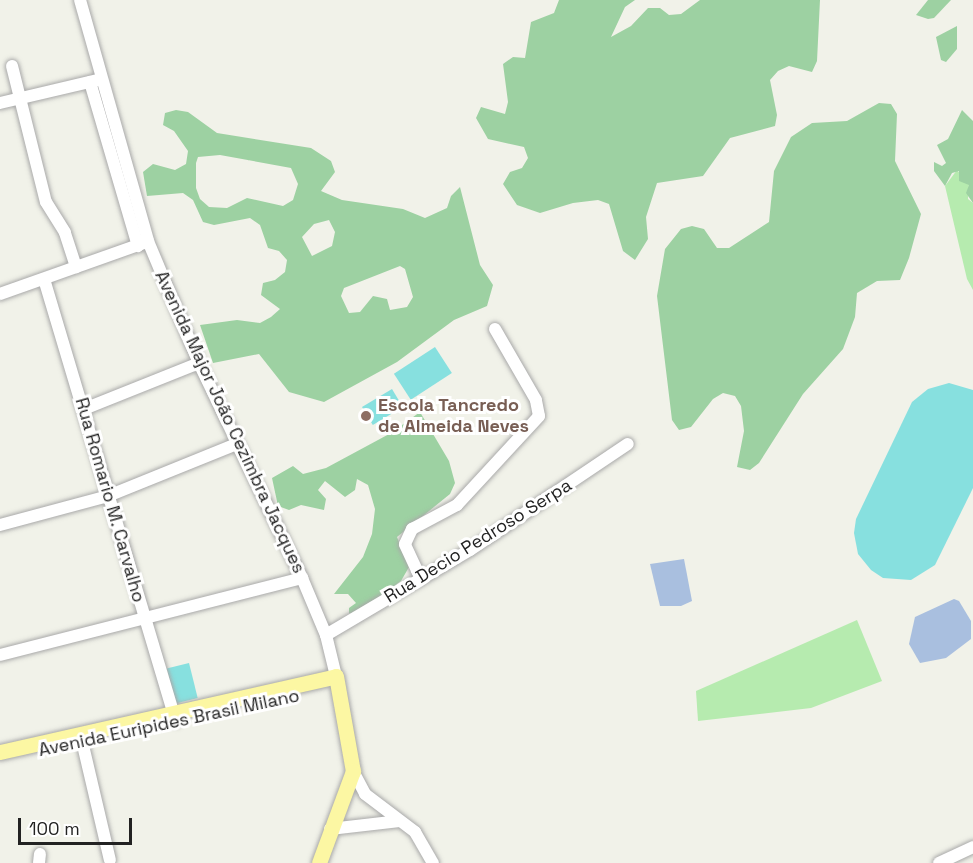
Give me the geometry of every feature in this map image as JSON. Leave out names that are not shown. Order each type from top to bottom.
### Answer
[{"type":"main road","name":"Avenida Euripides Brasil Milano","points":[[0,762],[36,748],[337,681]]},
{"type":"main road","points":[[319,863],[353,771],[337,681]]},
{"type":"main road","name":"Avenida Euripides Brasil Milano","points":[[0,752],[82,741],[133,726]]},
{"type":"street","points":[[0,103],[96,81],[80,0]]},
{"type":"street","points":[[12,66],[45,202],[65,233],[75,267]]},
{"type":"street","name":"Avenida Major João Cezimbra Jacques","points":[[96,81],[143,243],[302,578],[326,635],[337,681]]},
{"type":"street","points":[[0,294],[143,243]]},
{"type":"street","name":"Rua Romario M. Carvalho","points":[[44,279],[175,716]]},
{"type":"street","points":[[421,579],[405,544],[412,529],[457,505],[539,416],[536,400],[495,329]]},
{"type":"street","points":[[84,409],[199,363]]},
{"type":"street","points":[[0,525],[108,496],[237,444]]},
{"type":"street","name":"Rua Decio Pedroso Serpa","points":[[326,635],[421,579],[628,444]]},
{"type":"street","points":[[0,655],[145,620],[302,578]]},
{"type":"street","points":[[82,741],[110,860]]},
{"type":"street","points":[[353,771],[365,794],[415,832],[433,863]]},
{"type":"street","points":[[330,829],[400,821]]},
{"type":"street","points":[[939,863],[973,847]]},
{"type":"green space","points":[[559,0],[635,0],[625,7],[611,37],[631,26],[648,8],[660,8],[669,15],[681,14],[700,0],[820,0],[817,61],[812,72],[789,66],[778,71],[770,80],[777,115],[775,126],[730,138],[703,176],[657,183],[646,217],[648,239],[635,260],[623,251],[609,204],[598,200],[573,203],[540,213],[517,205],[503,184],[510,172],[522,168],[528,158],[524,147],[488,139],[476,118],[481,107],[505,114],[508,102],[503,64],[513,57],[525,58],[531,22],[554,13]]},
{"type":"green space","points":[[928,0],[951,0],[934,18],[928,19],[916,15]]},
{"type":"green space","points":[[957,26],[957,49],[946,62],[941,60],[936,37]]},
{"type":"green space","points":[[879,103],[891,104],[897,114],[895,161],[921,214],[909,258],[900,280],[877,281],[857,293],[855,317],[843,349],[803,394],[759,463],[750,470],[737,467],[744,431],[741,406],[735,396],[723,393],[713,399],[691,427],[679,430],[672,420],[657,296],[665,249],[681,229],[692,226],[704,229],[717,248],[729,248],[769,222],[774,171],[791,137],[812,123],[847,121]]},
{"type":"green space","points":[[176,110],[188,112],[217,133],[311,148],[331,161],[335,172],[321,191],[342,200],[403,209],[425,218],[447,208],[451,196],[460,187],[480,265],[493,285],[487,306],[454,320],[397,362],[324,402],[289,392],[259,354],[213,363],[200,325],[237,320],[260,323],[271,317],[280,309],[261,295],[263,283],[275,280],[285,272],[287,260],[279,251],[268,248],[260,225],[250,218],[214,225],[203,222],[193,200],[183,193],[147,196],[143,172],[153,164],[175,170],[186,164],[188,151],[174,131],[163,125],[165,113]],"holes":[[[220,155],[291,168],[298,184],[293,200],[283,206],[247,198],[227,208],[209,207],[200,199],[196,188],[196,163],[198,157]],[[329,220],[335,232],[332,246],[312,256],[302,237],[314,224]],[[400,266],[405,269],[413,297],[407,307],[390,310],[387,299],[373,296],[360,312],[349,313],[341,296],[344,288]]]},
{"type":"green space","points":[[962,110],[973,121],[973,203],[966,193],[969,185],[959,181],[959,171],[952,173],[945,186],[934,171],[934,162],[942,166],[946,163],[937,145],[948,139]]},
{"type":"green space","points":[[957,170],[969,184],[968,199],[973,203],[973,290],[967,279],[945,186]]},
{"type":"green space","points":[[420,412],[449,461],[455,483],[450,494],[397,537],[409,567],[401,581],[355,615],[349,613],[349,608],[356,603],[348,594],[334,594],[363,557],[372,534],[375,509],[368,485],[357,479],[355,490],[345,497],[325,481],[318,490],[326,499],[324,510],[301,505],[289,510],[278,506],[272,478],[293,466],[303,474],[326,468],[391,433]]},
{"type":"green space","points":[[857,620],[882,681],[811,708],[698,721],[696,691]]},
{"type":"shaded area","points":[[435,347],[452,373],[411,400],[394,374]]},
{"type":"shaded area","points":[[949,383],[973,390],[973,488],[935,565],[911,580],[883,578],[871,570],[858,554],[854,533],[856,519],[912,402],[928,389]]},
{"type":"shaded area","points":[[392,389],[403,407],[373,425],[362,407]]},
{"type":"shaded area","points":[[684,559],[692,601],[681,606],[660,606],[650,564]]},
{"type":"shaded area","points":[[954,599],[959,601],[971,621],[971,639],[946,658],[920,663],[909,644],[915,617]]},
{"type":"shaded area","points":[[189,663],[198,698],[175,703],[167,669]]},
{"type":"place","name":"Escola Tancredo de Almeida Neves","points":[[366,416]]}]
